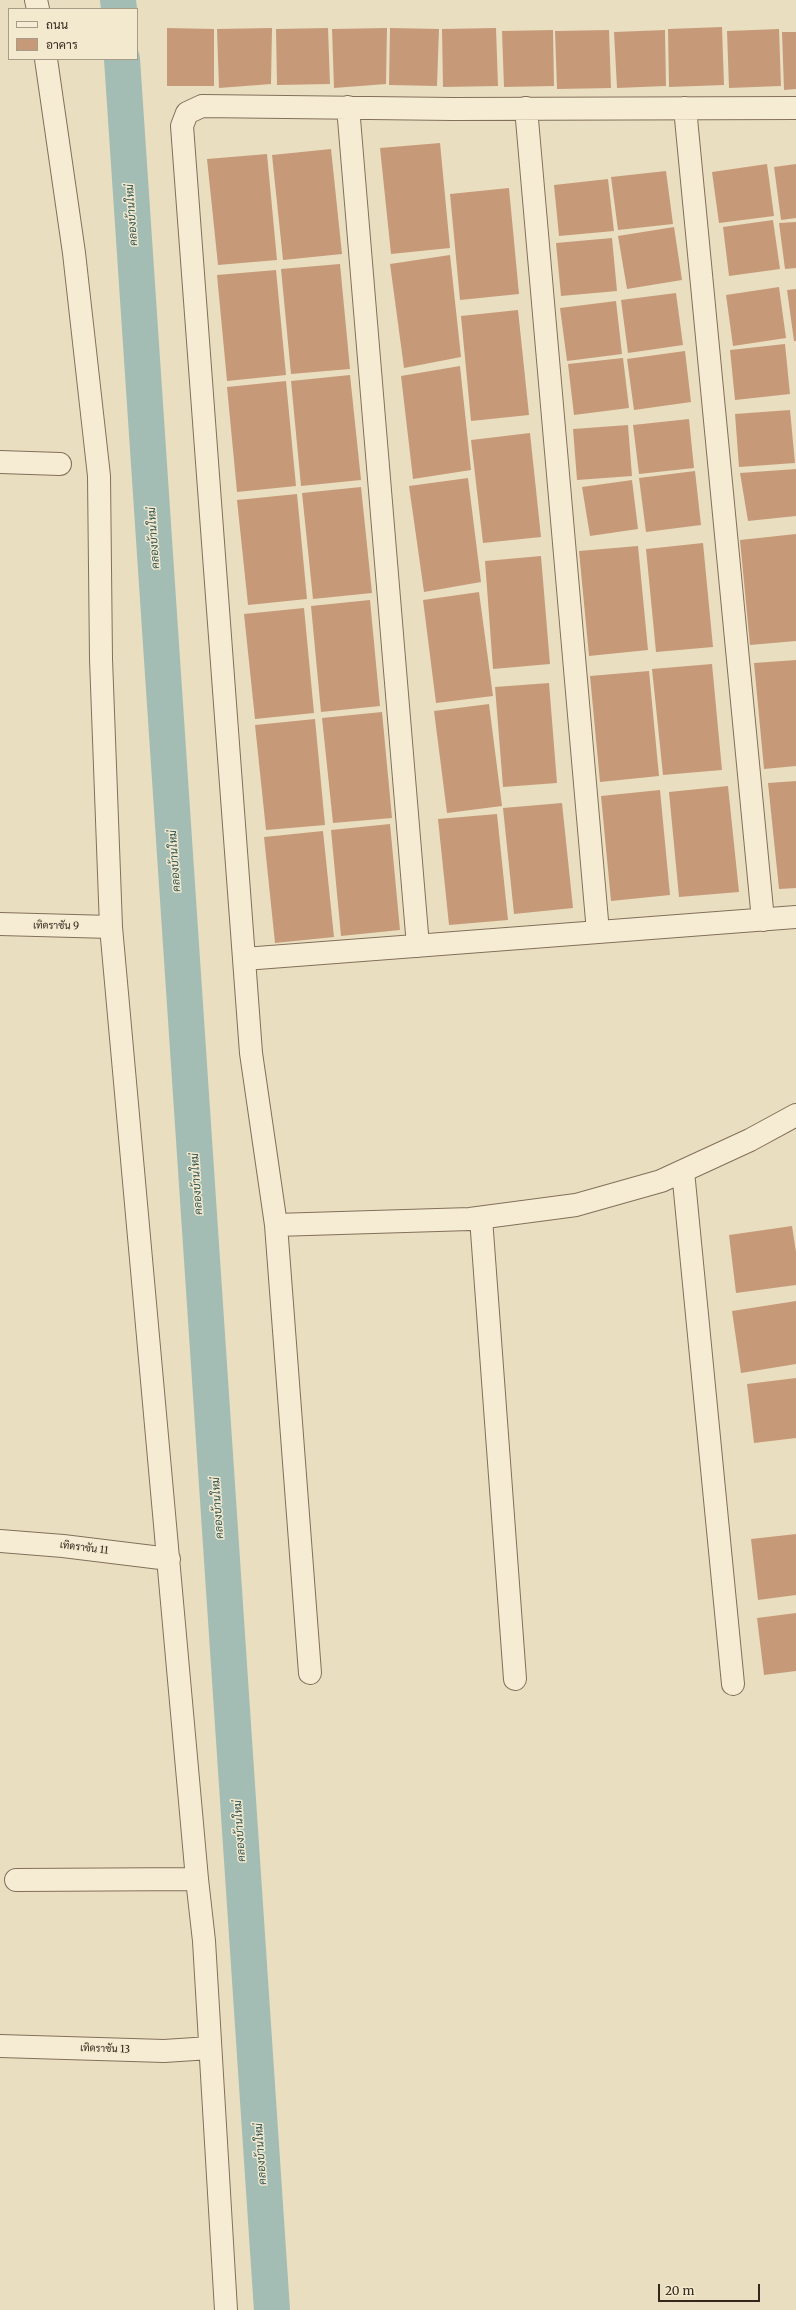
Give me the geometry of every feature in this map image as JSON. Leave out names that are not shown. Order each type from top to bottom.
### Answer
[{"type":"street","points":[[46,60],[74,253],[99,476],[101,659],[111,927],[169,1559],[196,1879],[204,1941],[226,2310]]},
{"type":"street","points":[[310,1673],[276,1225],[251,1053],[182,126],[187,113],[202,106],[796,108]]},
{"type":"street","points":[[348,107],[418,946]]},
{"type":"street","points":[[526,108],[598,932]]},
{"type":"street","points":[[685,108],[763,920]]},
{"type":"street","points":[[0,462],[60,464]]},
{"type":"street","points":[[244,959],[796,917]]},
{"type":"street","name":"เทิดราชัน 9","points":[[0,924],[111,927]]},
{"type":"street","points":[[276,1225],[481,1218],[576,1205],[660,1180],[683,1171],[750,1140],[796,1115]]},
{"type":"street","points":[[683,1171],[733,1684]]},
{"type":"street","points":[[481,1218],[515,1679]]},
{"type":"street","name":"เทิดราชัน 11","points":[[0,1540],[169,1559]]},
{"type":"street","points":[[16,1880],[196,1879]]},
{"type":"street","name":"เทิดราชัน 13","points":[[0,2046],[164,2051],[210,2048]]},
{"type":"building","points":[[722,27],[724,85],[669,87],[668,29]]},
{"type":"building","points":[[167,28],[214,29],[214,86],[167,86]]},
{"type":"building","points":[[272,28],[271,84],[219,88],[217,29]]},
{"type":"building","points":[[328,28],[330,84],[277,85],[276,29]]},
{"type":"building","points":[[387,28],[386,84],[334,88],[332,29]]},
{"type":"building","points":[[390,28],[439,29],[437,86],[389,85]]},
{"type":"building","points":[[496,28],[498,86],[443,87],[442,29]]},
{"type":"building","points":[[779,29],[781,86],[729,88],[727,31]]},
{"type":"building","points":[[553,30],[554,86],[504,87],[502,31]]},
{"type":"building","points":[[609,30],[611,88],[557,89],[555,31]]},
{"type":"building","points":[[665,30],[666,86],[617,88],[614,32]]},
{"type":"building","points":[[782,32],[796,32],[796,89],[784,90]]},
{"type":"building","points":[[440,143],[450,248],[391,254],[380,148]]},
{"type":"building","points":[[331,149],[342,254],[283,260],[272,155]]},
{"type":"building","points":[[267,154],[277,260],[218,265],[207,159]]},
{"type":"building","points":[[767,164],[774,216],[719,223],[712,172]]},
{"type":"building","points":[[796,164],[796,218],[781,220],[774,167]]},
{"type":"building","points":[[666,171],[673,224],[618,230],[611,177]]},
{"type":"building","points":[[608,179],[614,231],[559,236],[554,185]]},
{"type":"building","points":[[509,188],[519,294],[460,300],[450,194]]},
{"type":"building","points":[[773,220],[780,269],[729,276],[723,227]]},
{"type":"building","points":[[796,222],[796,268],[785,269],[779,223]]},
{"type":"building","points":[[674,227],[682,280],[627,289],[618,236]]},
{"type":"building","points":[[612,238],[617,291],[561,296],[556,243]]},
{"type":"building","points":[[450,255],[461,357],[404,368],[390,264]]},
{"type":"building","points":[[340,264],[350,369],[291,374],[281,269]]},
{"type":"building","points":[[276,270],[286,375],[227,381],[217,275]]},
{"type":"building","points":[[779,287],[786,338],[733,346],[726,295]]},
{"type":"building","points":[[796,289],[796,341],[794,341],[787,290]]},
{"type":"building","points":[[676,293],[683,345],[628,353],[621,300]]},
{"type":"building","points":[[616,301],[622,354],[567,361],[560,308]]},
{"type":"building","points":[[518,310],[529,415],[471,421],[461,316]]},
{"type":"building","points":[[785,344],[790,394],[735,400],[730,350]]},
{"type":"building","points":[[685,351],[691,402],[634,410],[627,359]]},
{"type":"building","points":[[623,358],[629,408],[574,415],[568,364]]},
{"type":"building","points":[[460,366],[471,470],[413,479],[401,376]]},
{"type":"building","points":[[350,375],[361,480],[301,486],[291,381]]},
{"type":"building","points":[[286,381],[296,486],[237,492],[227,387]]},
{"type":"building","points":[[790,410],[795,463],[739,467],[735,414]]},
{"type":"building","points":[[689,419],[694,468],[639,474],[633,425]]},
{"type":"building","points":[[628,425],[632,476],[577,480],[573,429]]},
{"type":"building","points":[[530,433],[541,537],[483,543],[471,440]]},
{"type":"building","points":[[796,469],[796,516],[748,521],[740,473]]},
{"type":"building","points":[[695,471],[701,525],[646,532],[639,478]]},
{"type":"building","points":[[468,478],[481,582],[424,592],[409,486]]},
{"type":"building","points":[[632,480],[638,529],[590,536],[582,487]]},
{"type":"building","points":[[361,487],[372,593],[313,599],[302,493]]},
{"type":"building","points":[[297,494],[307,599],[248,605],[237,500]]},
{"type":"building","points":[[796,534],[796,641],[750,645],[740,540]]},
{"type":"building","points":[[703,543],[713,647],[656,652],[646,549]]},
{"type":"building","points":[[638,546],[648,650],[589,656],[579,551]]},
{"type":"building","points":[[541,556],[550,664],[493,669],[485,561]]},
{"type":"building","points":[[479,592],[493,696],[436,703],[423,600]]},
{"type":"building","points":[[370,600],[380,706],[321,712],[311,606]]},
{"type":"building","points":[[304,608],[314,713],[255,719],[244,614]]},
{"type":"building","points":[[796,660],[796,766],[764,769],[754,663]]},
{"type":"building","points":[[712,664],[722,770],[663,775],[652,669]]},
{"type":"building","points":[[649,671],[659,776],[600,782],[590,676]]},
{"type":"building","points":[[549,683],[557,783],[503,787],[495,687]]},
{"type":"building","points":[[489,704],[502,806],[447,813],[434,711]]},
{"type":"building","points":[[382,712],[392,818],[333,823],[322,718]]},
{"type":"building","points":[[315,719],[325,825],[266,830],[255,725]]},
{"type":"building","points":[[796,781],[796,888],[779,889],[768,783]]},
{"type":"building","points":[[728,786],[739,892],[679,897],[669,792]]},
{"type":"building","points":[[660,790],[670,895],[611,901],[601,796]]},
{"type":"building","points":[[562,803],[573,908],[514,914],[503,808]]},
{"type":"building","points":[[497,814],[508,920],[449,925],[438,819]]},
{"type":"building","points":[[390,824],[400,930],[341,936],[331,830]]},
{"type":"building","points":[[323,831],[334,937],[275,943],[264,837]]},
{"type":"building","points":[[792,1226],[796,1252],[796,1285],[736,1293],[729,1235]]},
{"type":"building","points":[[796,1301],[796,1364],[741,1373],[732,1311]]},
{"type":"building","points":[[796,1378],[796,1438],[754,1443],[747,1384]]},
{"type":"building","points":[[796,1534],[796,1595],[758,1600],[751,1539]]},
{"type":"building","points":[[796,1613],[796,1671],[764,1675],[757,1618]]},
{"type":"waterway","name":"คลองบ้านใหม่","points":[[118,0],[119,8]]},
{"type":"waterway","name":"คลองบ้านใหม่","points":[[122,60],[272,2310]]}]
